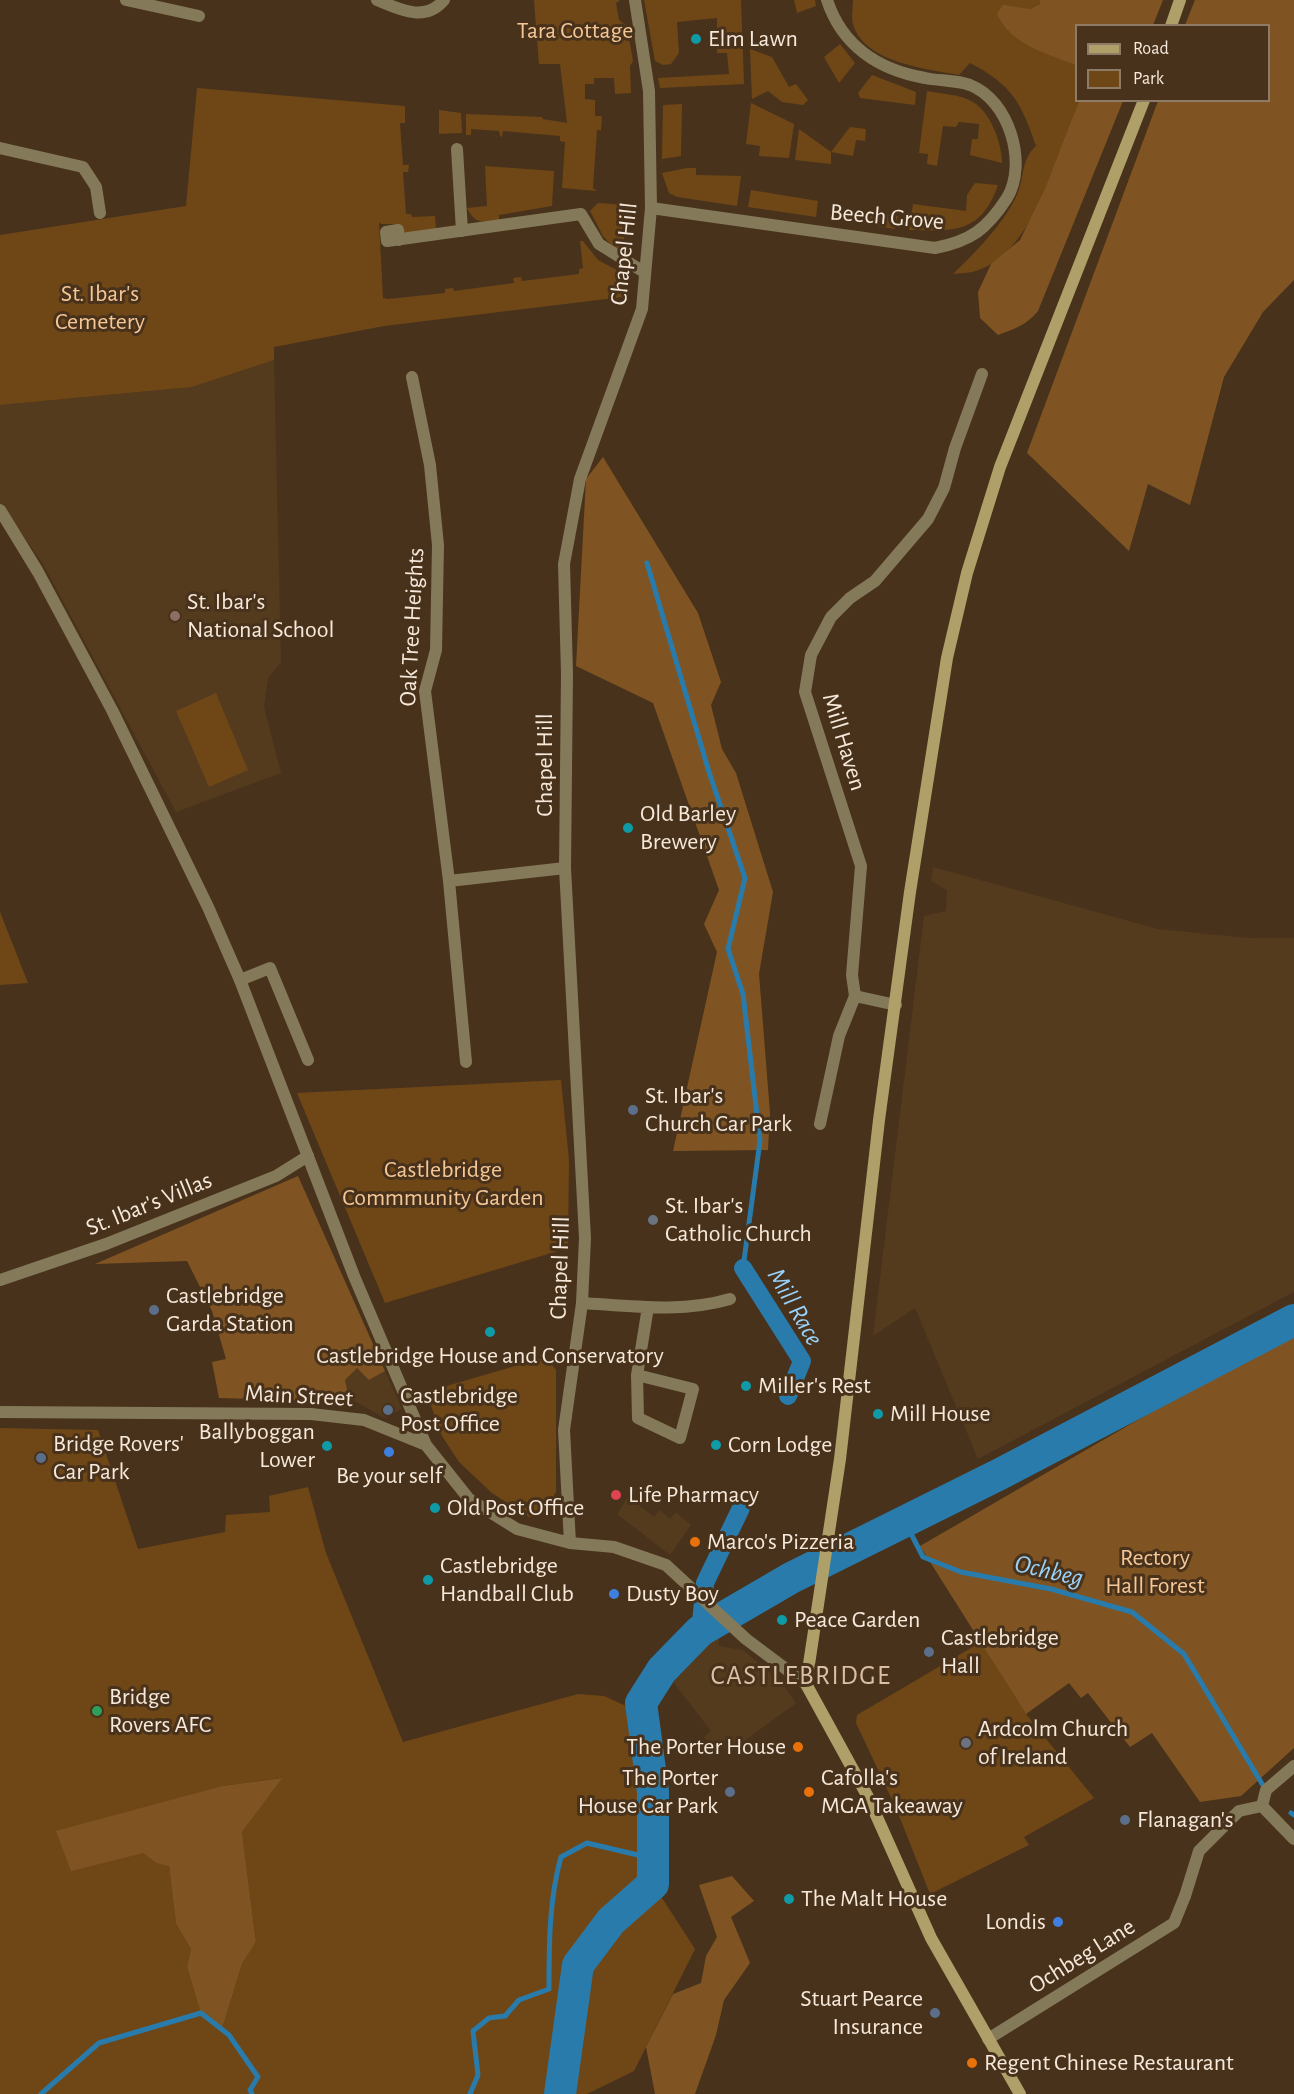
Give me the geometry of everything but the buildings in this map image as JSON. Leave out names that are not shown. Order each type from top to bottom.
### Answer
[{"type":"main road","points":[[1172,24],[1180,0]]},
{"type":"main road","points":[[1020,2094],[931,1938],[868,1797],[806,1684],[850,1383],[879,1120],[910,892],[938,711],[967,573],[1000,466],[1143,102]]},
{"type":"street","points":[[126,0],[200,16]]},
{"type":"street","points":[[377,0],[414,14],[426,12],[444,0]]},
{"type":"street","name":"Chapel Hill","points":[[570,1543],[564,1430],[582,1303],[585,1238],[565,868],[567,674],[564,564],[580,479],[642,309],[651,208],[649,91],[635,0]]},
{"type":"street","name":"Beech Grove","points":[[651,208],[935,248],[962,242],[980,230],[998,212],[1011,192],[1015,169],[1014,141],[998,107],[970,85],[923,78],[886,68],[876,62],[855,46],[833,14],[827,0]]},
{"type":"street","points":[[0,148],[83,167],[96,187],[100,213]]},
{"type":"street","points":[[457,149],[462,231]]},
{"type":"street","points":[[399,240],[581,214],[599,244],[644,272]]},
{"type":"street","name":"Mill Haven","points":[[820,1124],[839,1036],[855,996],[852,975],[861,866],[805,692],[811,655],[831,617],[850,598],[875,582],[928,519],[944,489],[955,448],[982,374]]},
{"type":"street","name":"Oak Tree Heights","points":[[412,377],[430,465],[438,545],[436,650],[425,691],[449,881],[466,1062]]},
{"type":"street","points":[[0,510],[38,572],[112,710],[208,907],[240,980],[354,1276],[426,1445]]},
{"type":"street","points":[[449,881],[565,868]]},
{"type":"street","points":[[240,980],[270,968],[308,1060]]},
{"type":"street","points":[[855,996],[896,1005]]},
{"type":"street","name":"St. Ibar's Villas","points":[[0,1280],[106,1244],[276,1176],[308,1156]]},
{"type":"street","points":[[582,1303],[648,1307],[708,1306],[730,1299]]},
{"type":"street","points":[[637,1374],[693,1389],[680,1438],[638,1418],[637,1374],[648,1307]]},
{"type":"street","name":"Main Street","points":[[0,1412],[312,1414],[364,1420],[426,1445],[469,1499],[517,1529],[570,1543],[614,1547],[666,1565],[746,1638],[806,1684]]},
{"type":"street","points":[[1294,1766],[1266,1790],[1262,1806],[1294,1839]]},
{"type":"street","name":"Ochbeg Lane","points":[[988,2039],[1174,1923],[1199,1851],[1239,1811],[1262,1806]]},
{"type":"shaded area","name":"St. Ibar's National School","points":[[274,360],[281,662],[268,678],[264,707],[281,773],[176,812],[43,564],[0,503],[0,405],[192,387]]},
{"type":"shaded area","points":[[933,867],[1158,929],[1249,938],[1294,938],[1294,1292],[978,1459],[915,1308],[873,1336],[924,916],[946,911],[947,890],[931,881]]},
{"type":"shaded area","points":[[357,1368],[369,1380],[385,1371],[402,1409],[385,1418],[349,1398],[345,1380]]},
{"type":"shaded area","points":[[628,1497],[654,1517],[660,1510],[670,1519],[676,1512],[691,1525],[670,1555],[617,1514]]},
{"type":"shaded area","points":[[719,1633],[719,1646],[743,1650],[782,1683],[796,1703],[735,1748],[714,1748],[704,1737],[711,1731],[670,1678]]},
{"type":"green space","name":"Tara Cottage","points":[[534,0],[620,0],[616,3],[619,20],[627,26],[633,61],[630,66],[631,93],[615,94],[614,78],[594,78],[594,84],[585,84],[585,99],[595,100],[595,116],[602,116],[601,130],[597,130],[593,188],[597,191],[562,188],[565,142],[560,141],[560,136],[503,131],[502,137],[499,131],[471,129],[471,135],[466,135],[466,114],[542,117],[567,123],[560,64],[539,64]]},
{"type":"green space","points":[[644,0],[741,0],[744,84],[660,88],[658,78],[729,74],[727,53],[717,53],[717,18],[677,22],[679,53],[671,64],[663,65],[655,61]]},
{"type":"green space","points":[[794,0],[815,0],[816,6],[797,13]]},
{"type":"green space","points":[[853,0],[1039,0],[1040,4],[1030,9],[1025,44],[1075,65],[1075,102],[1079,102],[1042,198],[1029,223],[1014,244],[996,261],[976,271],[953,274],[996,228],[1019,190],[1027,157],[1036,146],[1020,106],[996,79],[970,63],[959,75],[915,67],[883,56],[859,37],[852,15]]},
{"type":"green space","points":[[1039,0],[1163,0],[1153,24],[1075,24],[1075,65],[1020,41],[1003,25],[997,14],[1003,5],[1030,9],[1040,4]]},
{"type":"green space","points":[[1195,0],[1294,0],[1294,280],[1263,312],[1224,377],[1190,505],[1148,484],[1129,551],[1027,453],[1158,102],[1270,102],[1270,24],[1185,24]]},
{"type":"green space","points":[[840,44],[855,63],[839,83],[824,57]]},
{"type":"green space","points":[[750,49],[772,57],[789,87],[796,84],[808,100],[803,105],[782,102],[768,91],[752,99]]},
{"type":"green space","points":[[872,75],[916,92],[915,105],[860,98],[858,93]]},
{"type":"green space","name":"St. Ibar's Cemetery","points":[[197,88],[405,106],[405,123],[400,123],[403,165],[409,165],[408,172],[403,172],[406,214],[411,214],[412,217],[435,216],[436,229],[405,233],[398,224],[379,222],[383,298],[445,293],[445,289],[453,288],[454,291],[514,283],[513,278],[521,277],[522,281],[579,274],[579,269],[583,268],[580,241],[583,241],[598,260],[624,274],[623,297],[384,326],[274,347],[274,360],[192,387],[0,405],[0,235],[186,206]]},
{"type":"green space","points":[[927,91],[962,97],[979,107],[994,129],[1002,163],[970,155],[972,139],[978,139],[979,124],[959,122],[956,127],[943,126],[937,166],[927,164],[928,154],[919,153]]},
{"type":"green space","points":[[1079,102],[1123,102],[1038,311],[1025,323],[998,335],[980,318],[978,292],[991,264],[1020,240],[1045,189]]},
{"type":"green space","points":[[751,103],[794,124],[789,158],[759,156],[760,146],[746,144]]},
{"type":"green space","points":[[682,104],[681,156],[662,159],[663,105]]},
{"type":"green space","points":[[439,110],[461,113],[462,133],[439,134]]},
{"type":"green space","points":[[850,127],[866,129],[865,141],[856,140],[853,156],[831,152]]},
{"type":"green space","points":[[799,129],[831,152],[831,164],[795,160]]},
{"type":"green space","points":[[485,166],[554,171],[552,206],[499,215],[499,220],[484,222],[476,220],[467,208],[487,206]]},
{"type":"green space","points":[[696,168],[696,175],[741,176],[737,206],[677,197],[669,193],[662,173]]},
{"type":"green space","points":[[975,183],[998,185],[983,213],[974,221],[952,229],[909,230],[913,204],[966,211],[967,195]]},
{"type":"green space","points":[[751,190],[818,201],[816,217],[748,207]]},
{"type":"green space","points":[[598,203],[625,205],[624,249],[614,248],[603,236],[590,211]]},
{"type":"green space","points":[[837,207],[898,216],[895,229],[835,219]]},
{"type":"green space","points":[[603,457],[698,613],[721,682],[711,705],[722,749],[736,773],[773,892],[759,974],[770,1113],[768,1150],[673,1151],[717,952],[704,924],[719,890],[653,703],[576,666],[586,479]]},
{"type":"green space","points":[[216,693],[248,770],[209,787],[176,711]]},
{"type":"green space","points":[[0,912],[28,983],[0,985]]},
{"type":"green space","name":"Castlebridge Commmunity Garden","points":[[561,1080],[569,1160],[568,1248],[385,1303],[297,1093]]},
{"type":"green space","points":[[298,1176],[385,1371],[369,1380],[357,1368],[345,1380],[349,1398],[344,1402],[219,1398],[212,1362],[226,1359],[212,1311],[187,1261],[95,1264]]},
{"type":"green space","name":"Rectory Hall Forest","points":[[1294,1335],[1294,1748],[1241,1796],[1200,1802],[1152,1733],[1130,1747],[1088,1693],[1081,1698],[1069,1683],[1026,1714],[920,1546],[1155,1410]]},
{"type":"green space","points":[[546,1357],[556,1370],[556,1492],[542,1516],[529,1517],[492,1493],[459,1462],[442,1436],[426,1392]]},
{"type":"green space","points":[[0,1428],[98,1430],[138,1549],[225,1532],[226,1515],[270,1512],[269,1496],[308,1487],[326,1553],[403,1742],[578,1694],[604,1696],[626,1706],[641,1703],[655,1859],[653,1884],[695,1949],[634,2071],[587,2094],[0,2094]],"holes":[[[281,1778],[242,1832],[256,1942],[242,1964],[222,2029],[187,1966],[191,1949],[176,1924],[169,1865],[156,1863],[143,1853],[57,1832],[222,1786]]]},
{"type":"green space","points":[[981,1642],[1026,1714],[1094,1798],[1024,1837],[1029,1845],[930,1894],[896,1808],[856,1723],[857,1715]]},
{"type":"green space","points":[[282,1778],[242,1832],[256,1942],[242,1964],[222,2029],[201,2013],[187,1966],[191,1949],[176,1924],[169,1866],[156,1863],[143,1853],[71,1871],[56,1831],[222,1786]]},
{"type":"green space","points":[[732,1876],[754,1901],[731,1917],[750,1963],[724,2000],[716,2035],[695,2094],[655,2094],[646,2047],[673,1994],[701,1983],[706,1956],[717,1937],[699,1885]]},
{"type":"waterway","points":[[647,563],[709,772],[745,878],[728,949],[743,994],[760,1141],[743,1268]]},
{"type":"waterway","name":"Mill Race","points":[[743,1268],[802,1361],[788,1396]]},
{"type":"waterway","points":[[560,2094],[578,1965],[611,1921],[653,1884],[653,1792],[641,1703],[662,1670],[700,1631],[791,1578],[1000,1474],[1294,1320]]},
{"type":"waterway","points":[[700,1631],[705,1583],[741,1508]]},
{"type":"waterway","name":"Ochbeg","points":[[904,1520],[923,1557],[961,1572],[1051,1589],[1132,1612],[1184,1654],[1264,1787]]},
{"type":"waterway","points":[[470,2094],[478,2075],[473,2031],[489,2018],[505,2016],[519,2000],[549,1989],[552,1906],[561,1857],[587,1843],[655,1859]]},
{"type":"waterway","points":[[41,2094],[99,2043],[201,2013],[229,2035],[258,2077],[250,2090],[252,2094]]},
{"type":"place","name":"Elm Lawn","points":[[696,39]]},
{"type":"place","name":"St. Ibar's National School","points":[[175,616]]},
{"type":"place","name":"Old Barley Brewery","points":[[628,828]]},
{"type":"place","name":"St. Ibar's Church Car Park","points":[[633,1110]]},
{"type":"place","name":"St. Ibar's Catholic Church","points":[[653,1220]]},
{"type":"place","name":"Castlebridge Garda Station","points":[[154,1310]]},
{"type":"place","name":"Castlebridge House and Conservatory","points":[[490,1332]]},
{"type":"place","name":"Miller's Rest","points":[[746,1386]]},
{"type":"place","name":"Castlebridge Post Office","points":[[388,1410]]},
{"type":"place","name":"Mill House","points":[[878,1414]]},
{"type":"place","name":"Corn Lodge","points":[[716,1445]]},
{"type":"place","name":"Ballyboggan Lower","points":[[327,1446]]},
{"type":"place","name":"Be your self","points":[[389,1452]]},
{"type":"place","name":"Bridge Rovers' Car Park","points":[[41,1458]]},
{"type":"place","name":"Life Pharmacy","points":[[616,1495]]},
{"type":"place","name":"Old Post Office","points":[[435,1508]]},
{"type":"place","name":"Marco's Pizzeria","points":[[695,1542]]},
{"type":"place","name":"Castlebridge Handball Club","points":[[428,1580]]},
{"type":"place","name":"Dusty Boy","points":[[614,1594]]},
{"type":"place","name":"Peace Garden","points":[[782,1620]]},
{"type":"place","name":"Castlebridge Hall","points":[[929,1652]]},
{"type":"place","name":"Bridge Rovers AFC","points":[[97,1711]]},
{"type":"place","name":"Ardcolm Church of Ireland","points":[[966,1743]]},
{"type":"place","name":"The Porter House","points":[[798,1747]]},
{"type":"place","name":"The Porter House Car Park","points":[[730,1792]]},
{"type":"place","name":"Cafolla's MGA Takeaway","points":[[809,1792]]},
{"type":"place","name":"Flanagan's","points":[[1125,1820]]},
{"type":"place","name":"The Malt House","points":[[789,1899]]},
{"type":"place","name":"Londis","points":[[1058,1922]]},
{"type":"place","name":"Stuart Pearce Insurance","points":[[935,2013]]},
{"type":"place","name":"Regent Chinese Restaurant","points":[[972,2063]]},
{"type":"district","name":"CASTLEBRIDGE","points":[[801,1676]]}]
